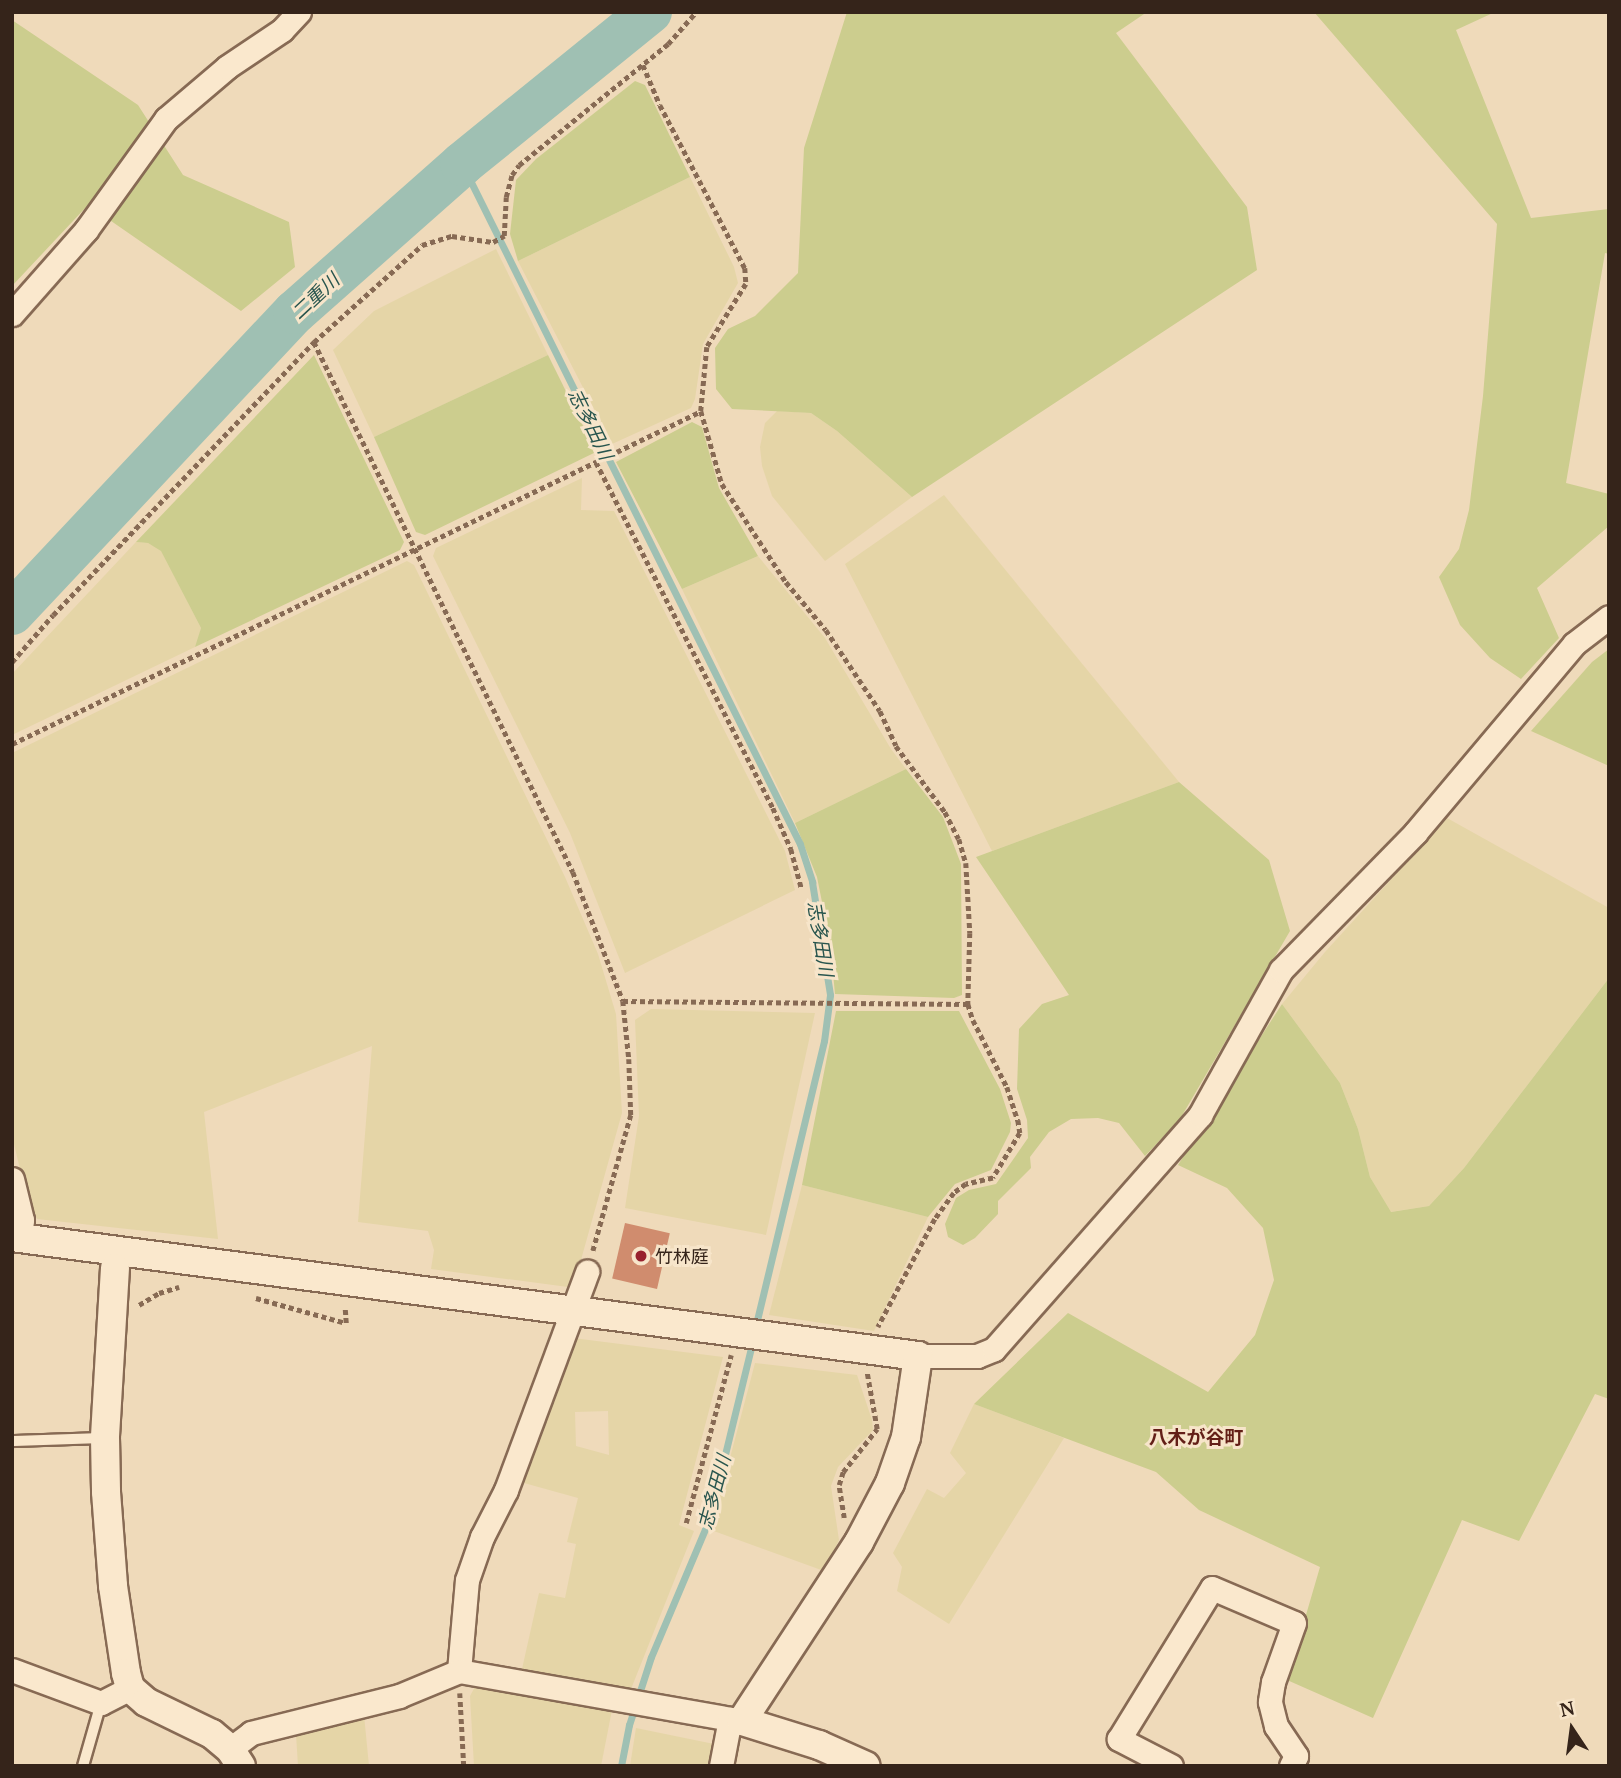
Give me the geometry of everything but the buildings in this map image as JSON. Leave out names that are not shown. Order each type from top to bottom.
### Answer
[{"type":"street","points":[[12,314],[86,230],[166,118],[227,67],[282,30],[299,12]]},
{"type":"street","points":[[12,1179],[22,1220],[16,1238],[116,1260],[570,1312],[918,1356],[978,1356],[994,1349],[1200,1115],[1281,970],[1415,833],[1574,644],[1609,617]]},
{"type":"street","points":[[116,1260],[105,1438],[113,1586],[130,1688],[146,1702],[212,1734],[236,1757],[251,1733],[399,1696],[459,1671],[736,1720],[819,1745],[866,1766]]},
{"type":"street","points":[[459,1671],[467,1580],[482,1537],[506,1490],[587,1272]]},
{"type":"street","points":[[721,1766],[736,1720],[859,1542],[890,1483],[906,1437],[918,1356]]},
{"type":"street","points":[[1171,1766],[1119,1739],[1212,1588],[1294,1623],[1273,1682],[1270,1702],[1276,1726],[1296,1756],[1291,1766]]},
{"type":"street","points":[[12,1670],[101,1703],[130,1688]]},
{"type":"lane","points":[[12,1441],[105,1438]]},
{"type":"lane","points":[[83,1766],[101,1703]]},
{"type":"path","points":[[12,662],[53,615],[314,342],[422,245],[453,236],[493,242],[504,236],[506,197],[512,175],[519,165],[668,44],[696,12]]},
{"type":"path","points":[[643,65],[660,105],[745,268],[746,284],[707,347],[701,411],[722,484],[786,582],[826,630],[880,711],[896,746],[945,812],[959,839],[966,863],[971,933],[968,1004],[973,1020],[1007,1087],[1020,1133],[993,1178],[966,1184],[954,1193],[935,1219],[868,1350],[877,1429],[844,1472],[839,1485],[841,1513],[859,1542]]},
{"type":"path","points":[[314,342],[573,872],[622,1001],[629,1059],[631,1115],[587,1272]]},
{"type":"path","points":[[12,744],[701,411]]},
{"type":"path","points":[[596,462],[773,808],[791,849],[802,890]]},
{"type":"path","points":[[622,1001],[968,1004]]},
{"type":"path","points":[[111,1321],[159,1293],[184,1286]]},
{"type":"path","points":[[243,1294],[346,1323],[344,1299]]},
{"type":"path","points":[[686,1523],[736,1332]]},
{"type":"path","points":[[459,1671],[464,1766]]},
{"type":"shaded area","points":[[690,177],[734,267],[738,283],[703,344],[695,399],[691,408],[612,444],[518,261]]},
{"type":"shaded area","points":[[496,249],[548,355],[374,437],[333,350],[374,311]]},
{"type":"shaded area","points":[[777,411],[811,413],[837,431],[912,497],[825,561],[772,496],[762,466],[760,447],[765,423]]},
{"type":"shaded area","points":[[582,478],[581,510],[614,511],[785,851],[795,890],[625,973],[570,833],[433,556],[436,548]]},
{"type":"shaded area","points":[[944,495],[1179,782],[992,851],[845,564]]},
{"type":"shaded area","points":[[136,542],[148,543],[161,550],[201,628],[195,647],[12,735],[12,674]]},
{"type":"shaded area","points":[[758,556],[825,638],[891,749],[906,769],[795,823],[682,589]]},
{"type":"shaded area","points":[[407,561],[414,565],[565,877],[598,954],[616,1014],[622,1113],[579,1267],[568,1287],[431,1269],[434,1250],[428,1231],[358,1222],[372,1046],[204,1112],[218,1239],[37,1219],[29,1206],[12,1136],[12,753]]},
{"type":"shaded area","points":[[1447,818],[1609,908],[1609,978],[1464,1168],[1429,1206],[1390,1212],[1370,1177],[1358,1129],[1340,1083],[1282,1004],[1325,952]]},
{"type":"shaded area","points":[[651,1009],[815,1013],[766,1235],[625,1208],[639,1116],[635,1020]]},
{"type":"shaded area","points":[[802,1185],[928,1217],[874,1331],[769,1315]]},
{"type":"shaded area","points":[[573,1338],[723,1357],[679,1525],[694,1531],[631,1689],[522,1669],[539,1593],[565,1598],[576,1544],[567,1542],[578,1498],[524,1483]],"holes":[[[608,1411],[609,1455],[576,1446],[575,1412]]]},
{"type":"shaded area","points":[[755,1363],[857,1375],[872,1420],[873,1430],[838,1467],[831,1486],[839,1540],[824,1571],[711,1530]]},
{"type":"shaded area","points":[[974,1404],[1064,1438],[949,1624],[897,1591],[902,1567],[893,1553],[927,1489],[944,1498],[966,1473],[950,1453]]},
{"type":"shaded area","points":[[476,1685],[612,1710],[601,1766],[474,1766],[470,1696]]},
{"type":"shaded area","points":[[364,1715],[369,1766],[298,1766],[296,1734]]},
{"type":"shaded area","points":[[636,1728],[714,1744],[710,1766],[630,1766]]},
{"type":"green space","points":[[847,12],[1147,12],[1116,33],[1247,207],[1257,270],[912,497],[837,431],[811,413],[732,409],[716,389],[715,348],[728,329],[755,316],[798,273],[804,148]]},
{"type":"green space","points":[[1314,12],[1495,12],[1456,30],[1531,218],[1609,209],[1609,254],[1605,253],[1566,483],[1609,494],[1609,526],[1537,588],[1559,638],[1521,679],[1490,658],[1460,625],[1439,577],[1459,549],[1469,510],[1483,396],[1497,224]]},
{"type":"green space","points":[[12,20],[138,105],[183,175],[289,222],[295,267],[241,311],[88,205],[12,286]]},
{"type":"green space","points":[[635,81],[645,85],[690,177],[518,261],[510,234],[516,180],[536,159]]},
{"type":"green space","points":[[314,355],[404,542],[400,550],[195,647],[201,628],[161,551],[148,543],[136,542]]},
{"type":"green space","points":[[548,355],[596,452],[425,535],[416,532],[374,437]]},
{"type":"green space","points":[[692,422],[702,427],[719,488],[758,556],[682,589],[616,462]]},
{"type":"green space","points":[[1609,649],[1609,766],[1531,731],[1592,662]]},
{"type":"green space","points":[[906,769],[943,817],[961,864],[962,995],[954,998],[835,994],[830,942],[817,877],[795,823]]},
{"type":"green space","points":[[1179,782],[1269,860],[1290,931],[1180,1119],[1145,1156],[1119,1123],[1098,1118],[1071,1119],[1049,1132],[1030,1157],[1031,1168],[998,1201],[998,1214],[975,1238],[963,1245],[948,1237],[945,1224],[956,1198],[969,1190],[996,1184],[1028,1138],[1027,1120],[1017,1089],[1019,1029],[1042,1004],[1069,995],[976,857]]},
{"type":"green space","points":[[1609,978],[1609,1399],[1595,1394],[1519,1541],[1462,1520],[1373,1718],[1287,1680],[1320,1567],[1199,1510],[1156,1472],[974,1404],[1068,1313],[1208,1392],[1255,1335],[1274,1280],[1263,1228],[1227,1188],[1178,1165],[1282,1004],[1340,1083],[1358,1129],[1370,1177],[1391,1212],[1429,1206],[1464,1168]]},
{"type":"green space","points":[[836,1011],[959,1011],[1000,1089],[1011,1123],[1010,1132],[991,1170],[955,1184],[928,1217],[802,1185]]},
{"type":"waterway","name":"二重川","points":[[12,613],[295,312],[462,164],[650,12]]},
{"type":"waterway","name":"志多田川","points":[[462,164],[800,844],[812,882],[830,995],[824,1041],[755,1328]]},
{"type":"waterway","name":"志多田川","points":[[621,1766],[629,1725],[651,1657],[709,1520],[753,1340]]},
{"type":"place","name":"竹林庭","points":[[641,1256]]},
{"type":"district","name":"八木が谷町","points":[[1196,1437]]}]
